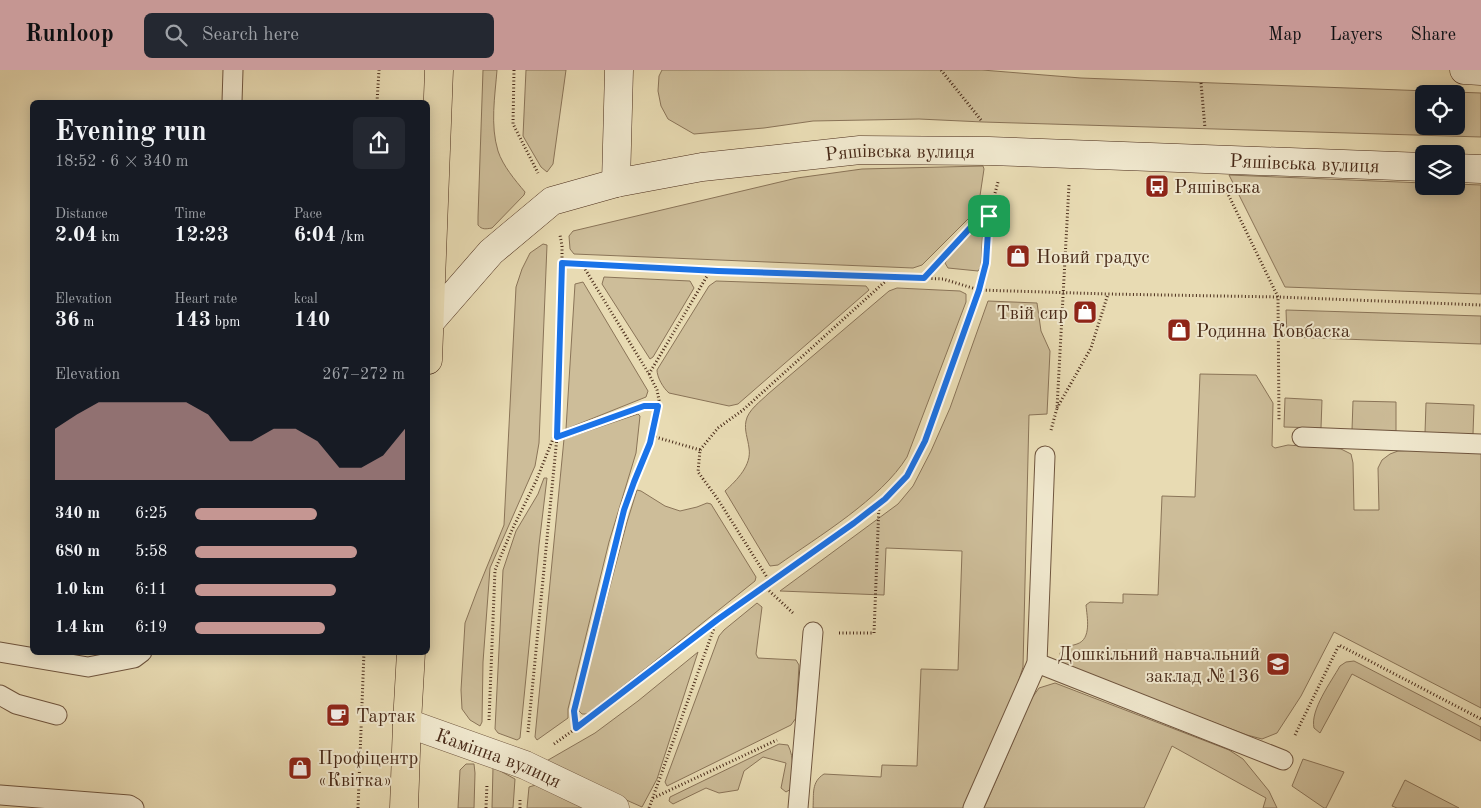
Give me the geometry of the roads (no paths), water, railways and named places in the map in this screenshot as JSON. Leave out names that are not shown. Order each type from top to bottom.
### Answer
[{"type":"main road","points":[[430,322],[439,70]]},
{"type":"main road","points":[[616,183],[619,70]]},
{"type":"main road","points":[[1464,70],[1481,71]]},
{"type":"main road","name":"Ряшівська вулиця","points":[[430,322],[491,252],[552,201],[616,183],[702,168],[860,150],[989,151],[1415,167]]},
{"type":"main road","points":[[1465,168],[1481,169]]},
{"type":"main road","points":[[404,808],[411,655]]},
{"type":"main road","name":"Камінна вулиця","points":[[407,723],[525,765],[615,808]]},
{"type":"lane","points":[[232,100],[233,70]]},
{"type":"lane","points":[[1302,436],[1481,444]]},
{"type":"lane","points":[[973,808],[1037,663],[1045,456]]},
{"type":"lane","points":[[798,808],[813,632]]},
{"type":"lane","points":[[0,652],[88,667],[134,658],[138,655]]},
{"type":"lane","points":[[1037,663],[1282,760]]},
{"type":"lane","points":[[0,695],[16,704],[57,715]]},
{"type":"lane","points":[[0,795],[129,805],[134,808]]},
{"type":"place","name":"Ряшівська","points":[[1157,186]]},
{"type":"place","name":"Новий градус","points":[[1018,256]]},
{"type":"place","name":"Твій сир","points":[[1085,312]]},
{"type":"place","name":"Родинна Ковбаска","points":[[1179,330]]},
{"type":"place","name":"Дошкільний навчальний заклад №136","points":[[1278,664]]},
{"type":"place","name":"Тартак","points":[[338,715]]},
{"type":"place","name":"Профіцентр «Квітка»","points":[[300,768]]}]
